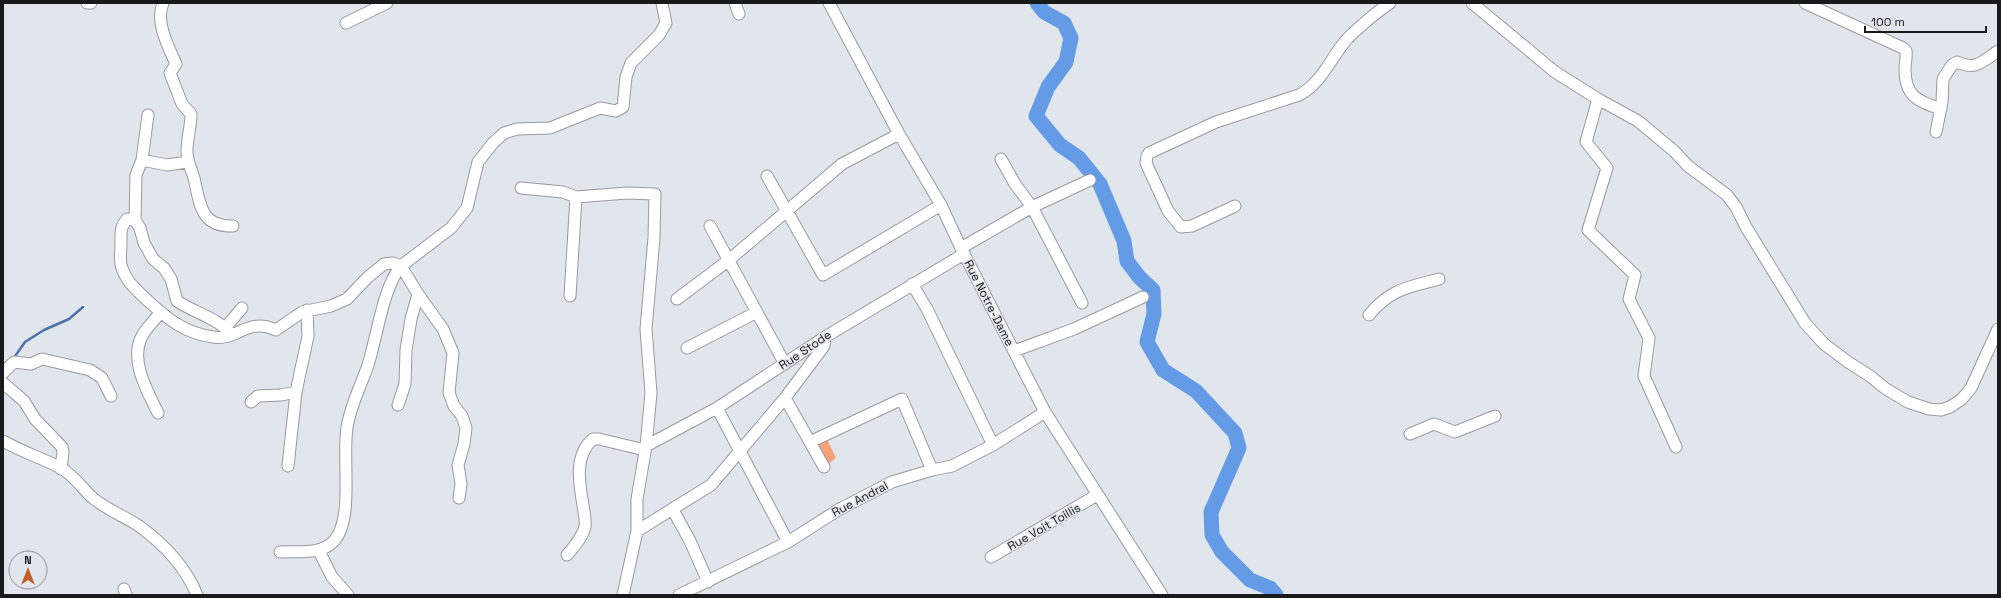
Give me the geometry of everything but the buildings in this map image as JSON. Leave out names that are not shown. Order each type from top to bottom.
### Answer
[{"type":"street","points":[[163,3],[160,10],[160,18],[176,64],[170,73],[182,104],[191,114],[187,162],[194,176],[200,206],[209,219],[221,226],[233,226]]},
{"type":"street","points":[[346,23],[387,3]]},
{"type":"street","points":[[280,552],[318,551],[327,547],[335,540],[344,524],[347,429],[353,404],[368,366],[388,289],[395,273],[401,266],[451,228],[467,208],[478,162],[493,143],[504,133],[517,129],[550,128],[600,108],[616,111],[623,107],[626,77],[631,63],[659,35],[666,23],[662,3]]},
{"type":"street","points":[[735,3],[738,14]]},
{"type":"street","name":"Rue Notre-Dame","points":[[829,3],[899,134],[941,205],[962,251],[1045,412],[1162,595]]},
{"type":"street","points":[[1235,206],[1192,226],[1181,227],[1168,211],[1146,163],[1147,156],[1149,153],[1187,134],[1216,122],[1299,95],[1309,90],[1320,77],[1344,42],[1390,3]]},
{"type":"street","points":[[1472,3],[1555,72],[1598,99],[1638,121],[1674,151],[1688,166],[1727,195],[1736,207],[1746,227],[1805,323],[1824,344],[1886,389],[1908,402],[1929,409],[1940,410],[1950,407],[1962,399],[1971,388],[1998,329]]},
{"type":"street","points":[[1805,3],[1906,50],[1905,71],[1909,90],[1921,103],[1941,108]]},
{"type":"street","points":[[1936,132],[1941,108],[1943,79],[1952,65],[1957,62],[1969,67],[1975,66],[1998,51]]},
{"type":"street","points":[[1598,99],[1586,142],[1607,168],[1588,230],[1634,275],[1629,299],[1649,338],[1644,376],[1676,447]]},
{"type":"street","points":[[148,115],[142,160],[136,175],[135,220],[140,228],[144,243],[153,259],[164,268],[171,279],[177,301],[229,331]]},
{"type":"street","points":[[677,299],[729,260],[842,164],[899,134]]},
{"type":"street","points":[[1001,159],[1015,184],[1032,207],[1082,303]]},
{"type":"street","points":[[142,160],[167,165],[187,162]]},
{"type":"street","points":[[767,176],[823,275],[941,205]]},
{"type":"street","name":"Rue Stode","points":[[646,448],[717,408],[825,337],[912,284],[1032,207],[1090,180]]},
{"type":"street","points":[[521,188],[563,192],[576,197],[627,193],[655,194],[654,238],[646,329],[651,393],[646,448],[637,499],[637,531],[623,595]]},
{"type":"street","points":[[570,296],[576,197]]},
{"type":"street","points":[[135,220],[127,219],[121,226],[121,267],[128,283],[160,313],[175,324],[198,334],[214,338],[229,331],[264,325],[276,330],[307,310],[331,306],[347,299],[368,277],[384,264],[393,263],[401,266],[418,294],[443,329],[453,353],[449,392],[454,406],[462,416],[466,428],[464,444],[458,465],[461,484],[459,498]]},
{"type":"street","points":[[710,226],[785,364]]},
{"type":"street","points":[[1369,315],[1380,302],[1394,292],[1439,279]]},
{"type":"street","points":[[912,284],[927,309],[993,445]]},
{"type":"street","points":[[398,405],[405,384],[406,350],[411,319],[418,294]]},
{"type":"street","points":[[1014,351],[1074,329],[1143,298]]},
{"type":"street","points":[[229,331],[242,308]]},
{"type":"street","points":[[288,466],[296,392],[308,336],[307,310]]},
{"type":"street","points":[[687,348],[757,312]]},
{"type":"street","points":[[158,413],[139,368],[138,354],[142,336],[160,313]]},
{"type":"street","points":[[637,531],[711,485],[785,398],[824,346],[825,337]]},
{"type":"street","points":[[3,373],[14,362],[31,364],[42,359],[63,363],[90,370],[102,378],[111,396]]},
{"type":"street","points":[[3,383],[24,401],[35,419],[62,447],[63,452],[61,469]]},
{"type":"street","points":[[251,402],[258,396],[281,395],[296,392]]},
{"type":"street","points":[[785,398],[824,467]]},
{"type":"street","points":[[810,442],[902,399],[932,470]]},
{"type":"street","points":[[717,408],[788,542]]},
{"type":"street","name":"Rue Andral","points":[[679,595],[788,542],[838,510],[892,482],[932,470],[952,466],[993,445],[1045,412]]},
{"type":"street","points":[[1410,434],[1434,424],[1455,432],[1495,416]]},
{"type":"street","points":[[567,556],[578,542],[585,526],[579,484],[581,457],[588,443],[593,439],[646,448]]},
{"type":"street","points":[[3,441],[18,450],[40,458],[75,477],[93,499],[138,526],[172,555],[183,569],[197,595]]},
{"type":"street","name":"Rue Voit Toillis","points":[[991,558],[1097,495]]},
{"type":"street","points":[[673,510],[690,541],[708,582]]},
{"type":"street","points":[[318,551],[332,577],[348,595]]},
{"type":"shaded area","points":[[825,435],[836,458],[824,467],[810,442]]},
{"type":"waterway","points":[[1037,3],[1044,12],[1064,23],[1071,38],[1066,62],[1048,87],[1036,116],[1060,145],[1079,158],[1100,184],[1124,241],[1127,261],[1139,277],[1153,290],[1154,314],[1147,342],[1163,370],[1196,391],[1235,433],[1239,448],[1211,512],[1212,535],[1222,552],[1250,580],[1270,588],[1276,595]]},
{"type":"waterway","points":[[13,359],[25,342],[44,330],[69,319],[83,307]]}]
